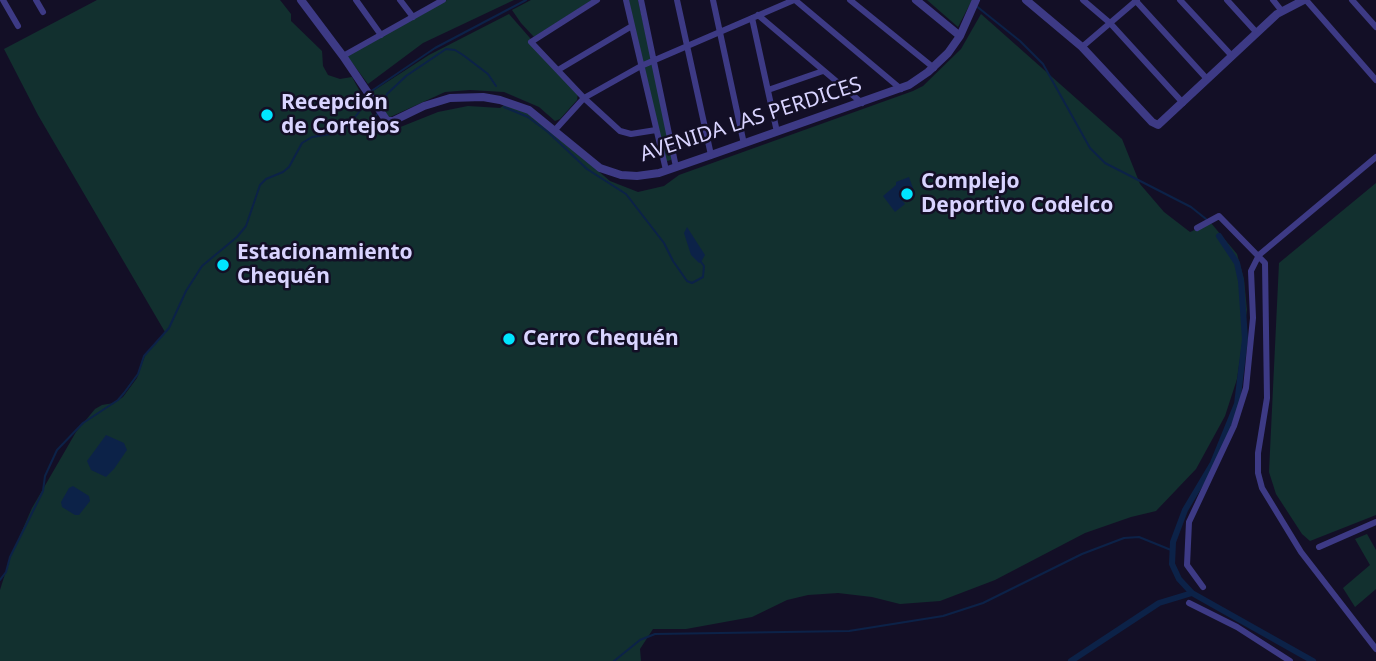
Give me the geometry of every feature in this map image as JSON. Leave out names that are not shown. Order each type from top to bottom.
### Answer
[{"type":"street","points":[[3,0],[18,26]]},
{"type":"street","points":[[36,0],[43,12]]},
{"type":"street","points":[[300,0],[343,56],[443,0]]},
{"type":"street","points":[[356,0],[381,34]]},
{"type":"street","points":[[400,0],[413,17]]},
{"type":"street","points":[[597,0],[531,41],[584,98],[620,131],[631,134],[656,130]]},
{"type":"street","points":[[626,0],[666,170]]},
{"type":"street","points":[[641,0],[676,167]]},
{"type":"street","points":[[677,0],[712,155]]},
{"type":"street","points":[[713,0],[744,144]]},
{"type":"street","points":[[554,131],[584,98],[641,66],[794,0],[901,89]]},
{"type":"street","points":[[850,0],[934,68]]},
{"type":"street","points":[[916,0],[960,36]]},
{"type":"street","points":[[1026,0],[1082,47],[1152,122],[1158,125],[1281,10],[1305,0],[1376,80]]},
{"type":"street","points":[[1083,0],[1110,23],[1183,103]]},
{"type":"street","points":[[1082,47],[1136,0],[1207,79]]},
{"type":"street","points":[[1180,0],[1232,56]]},
{"type":"street","points":[[1227,0],[1257,33]]},
{"type":"street","points":[[1273,0],[1281,10]]},
{"type":"street","points":[[1352,0],[1376,27]]},
{"type":"street","name":"AVENIDA LAS PERDICES","points":[[343,56],[383,118],[391,121],[450,98],[483,97],[500,100],[528,110],[587,159],[607,171],[637,176],[676,167],[901,89],[934,68],[960,36],[974,4]]},
{"type":"street","points":[[755,17],[862,103]]},
{"type":"street","points":[[755,17],[777,132]]},
{"type":"street","points":[[558,70],[632,26]]},
{"type":"street","points":[[768,90],[822,71]]},
{"type":"street","points":[[1203,587],[1187,565],[1189,522],[1234,426],[1246,388],[1253,318],[1251,271],[1259,255],[1376,157]]},
{"type":"street","points":[[1197,228],[1219,216],[1265,263],[1267,398],[1258,453],[1258,473],[1262,488],[1301,552],[1376,649]]},
{"type":"street","points":[[1319,547],[1376,522]]},
{"type":"street","points":[[1189,603],[1237,627],[1290,661]]},
{"type":"green space","points":[[97,0],[280,0],[291,14],[291,21],[322,51],[323,66],[328,75],[340,79],[352,77],[383,134],[438,112],[468,106],[500,108],[508,102],[529,113],[610,181],[638,192],[664,186],[679,175],[923,86],[961,49],[981,14],[1122,139],[1140,184],[1164,212],[1190,232],[1211,223],[1237,254],[1244,279],[1247,310],[1237,379],[1225,416],[1196,469],[1156,511],[1085,533],[995,580],[940,601],[900,604],[838,593],[808,595],[787,600],[752,617],[686,629],[653,629],[640,649],[641,661],[0,661],[0,590],[10,558],[32,508],[76,432],[95,409],[123,397],[137,378],[146,353],[165,332],[38,115],[4,49]]},
{"type":"green space","points":[[447,0],[514,0],[423,43],[368,84],[347,56]]},
{"type":"green space","points":[[531,0],[592,0],[534,37],[512,10]]},
{"type":"green space","points":[[628,0],[638,0],[674,159],[664,162]]},
{"type":"green space","points":[[927,0],[972,0],[958,27]]},
{"type":"green space","points":[[509,14],[578,93],[577,100],[560,119],[555,121],[539,107],[504,92],[470,90],[445,92],[388,118],[370,93],[429,55]]},
{"type":"green space","points":[[1376,183],[1376,515],[1310,541],[1302,534],[1276,494],[1269,472],[1279,263]]},
{"type":"green space","points":[[1367,534],[1376,550],[1376,589],[1355,607],[1343,588],[1370,565],[1355,539]]},
{"type":"water","points":[[909,177],[914,191],[899,196],[905,204],[895,212],[883,196],[896,182]]},
{"type":"water","points":[[687,227],[705,255],[699,263],[691,255],[684,233]]},
{"type":"water","points":[[106,435],[124,443],[127,450],[106,477],[91,470],[87,461]]},
{"type":"water","points":[[73,486],[89,496],[90,501],[79,515],[62,507],[61,502]]},
{"type":"waterway","points":[[370,92],[435,48],[526,0]]},
{"type":"waterway","points":[[975,5],[1020,41],[1043,64],[1090,148],[1105,163],[1191,207],[1206,219]]},
{"type":"waterway","points":[[381,108],[387,94],[406,76],[446,49],[463,55],[488,74],[496,86]]},
{"type":"waterway","points":[[0,580],[43,491],[45,476],[57,450],[83,423],[118,400],[124,393],[138,374],[144,356],[169,328],[186,291],[202,266],[246,226],[260,185],[289,167],[302,143],[312,137],[337,133],[348,126],[359,112],[364,97]]},
{"type":"waterway","points":[[504,107],[528,117],[587,169],[626,194],[664,243],[687,281],[692,283],[703,277],[704,266],[701,262]]},
{"type":"waterway","points":[[349,127],[354,132],[367,127],[378,113]]},
{"type":"waterway","points":[[1219,236],[1237,263],[1241,281],[1245,339],[1237,404],[1213,463],[1185,510],[1173,542],[1172,564],[1179,579],[1192,593],[1313,661]]},
{"type":"waterway","points":[[614,661],[640,640],[655,634],[849,631],[943,616],[983,603],[1082,554],[1124,538],[1139,537],[1171,550]]},
{"type":"waterway","points":[[1071,661],[1159,603],[1192,593]]},
{"type":"place","name":"Recepción de Cortejos","points":[[267,115]]},
{"type":"place","name":"Complejo Deportivo Codelco","points":[[907,194]]},
{"type":"place","name":"Estacionamiento Chequén","points":[[223,265]]},
{"type":"place","name":"Cerro Chequén","points":[[509,339]]}]
